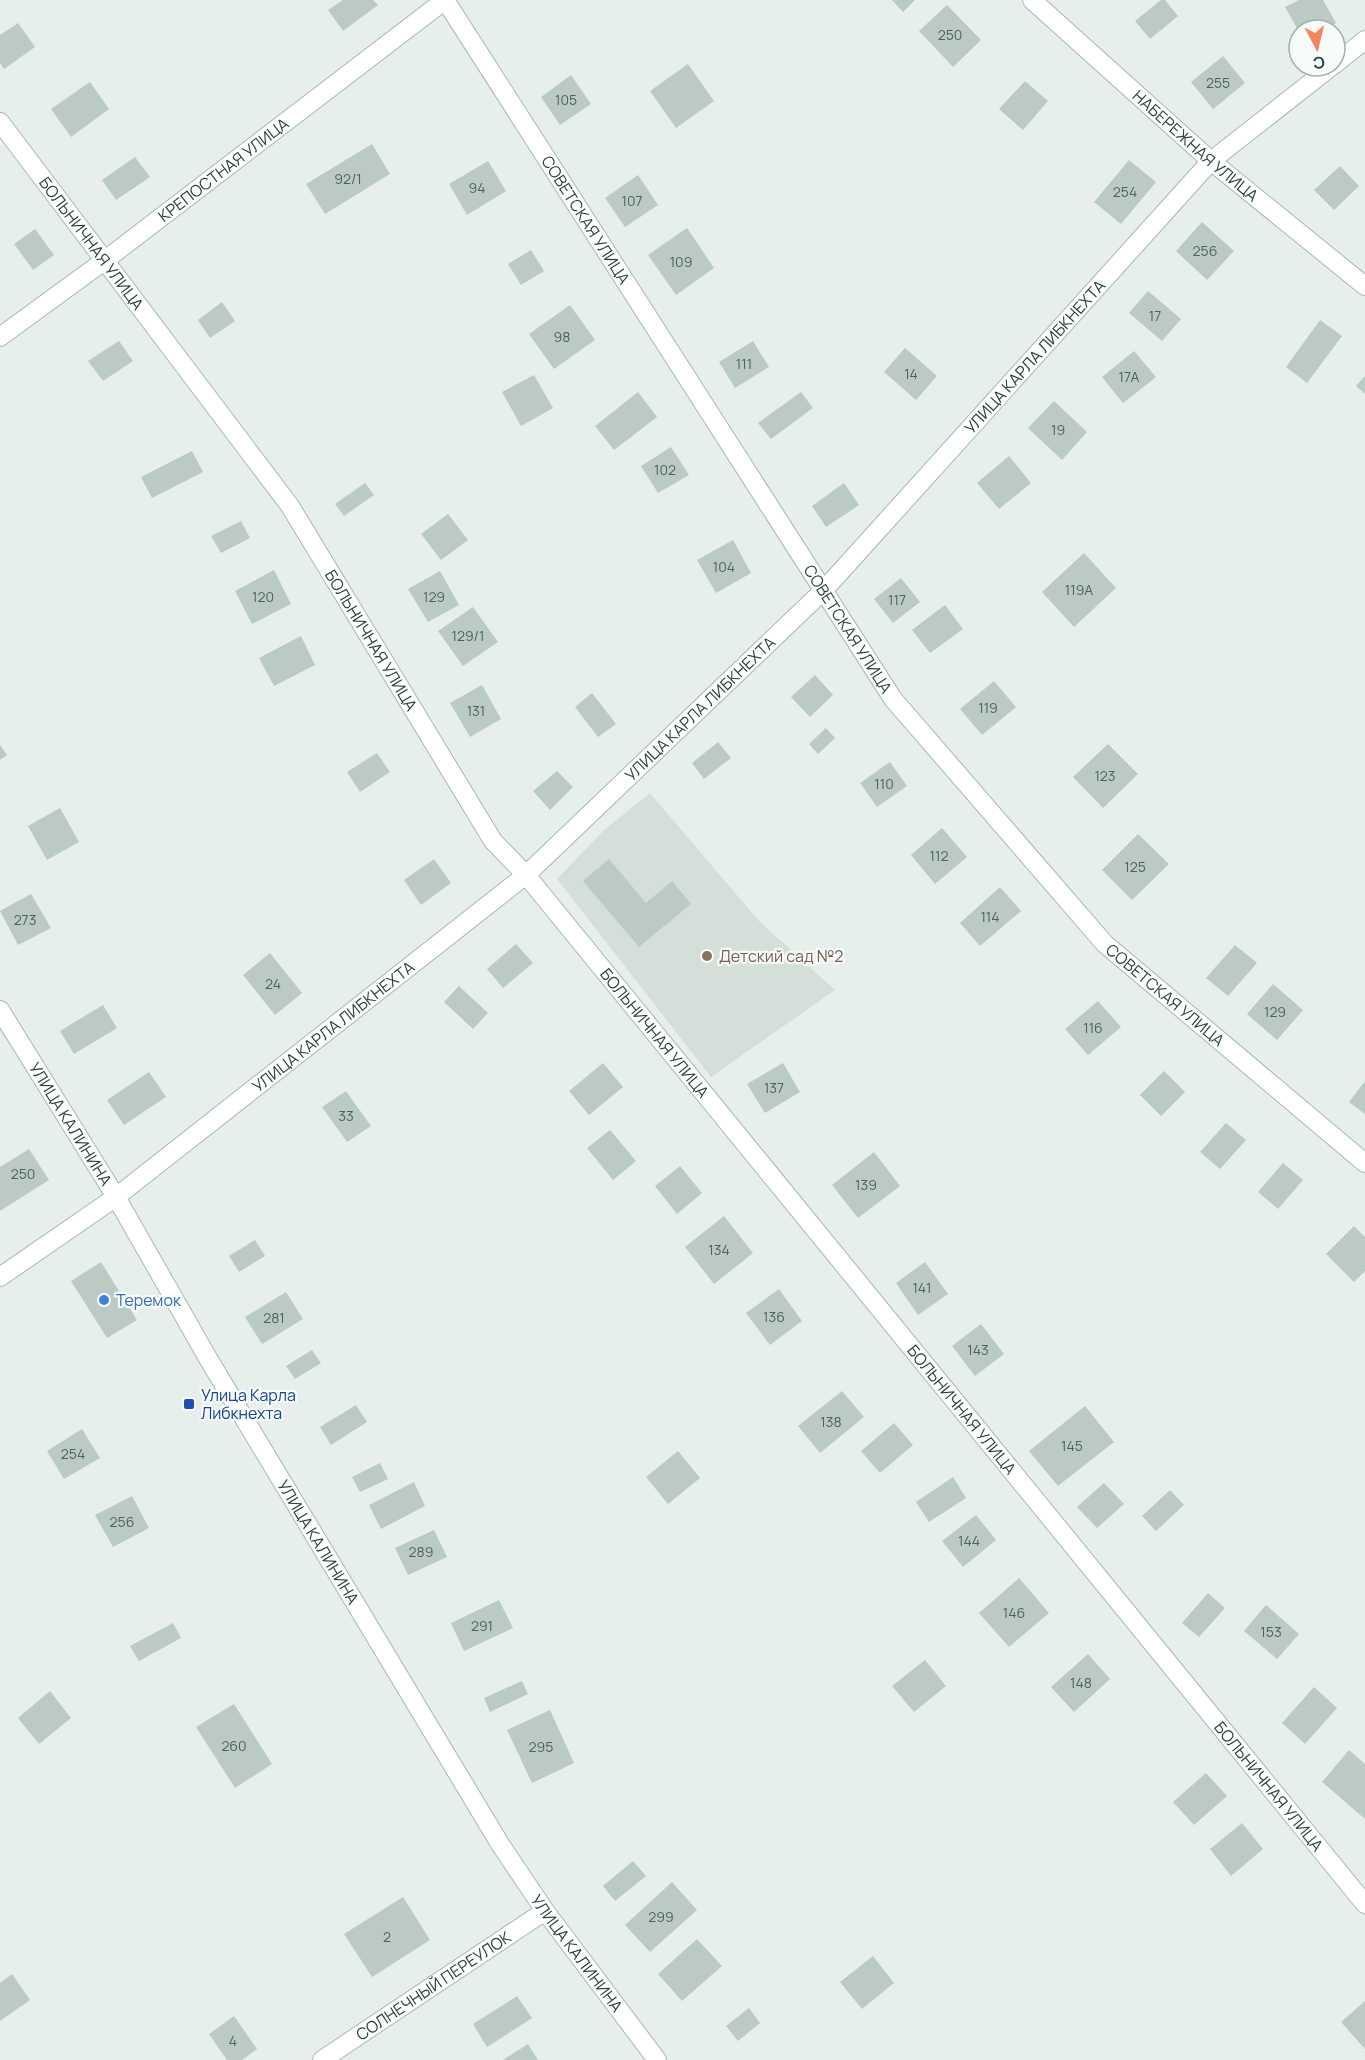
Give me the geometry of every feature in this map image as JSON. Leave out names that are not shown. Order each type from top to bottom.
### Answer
[{"type":"street","name":"КРЕПОСТНАЯ УЛИЦА","points":[[0,338],[445,0]]},
{"type":"street","name":"СОВЕТСКАЯ УЛИЦА","points":[[445,0],[893,699],[1105,944],[1365,1163]]},
{"type":"street","name":"НАБЕРЕЖНАЯ УЛИЦА","points":[[1032,0],[1211,161],[1365,286]]},
{"type":"street","name":"УЛИЦА КАРЛА ЛИБКНЕХТА","points":[[1347,55],[1365,40]]},
{"type":"street","name":"УЛИЦА КАРЛА ЛИБКНЕХТА","points":[[0,1277],[116,1197],[526,875],[824,590],[1211,161],[1317,78]]},
{"type":"street","name":"БОЛЬНИЧНАЯ УЛИЦА","points":[[0,122],[290,506],[493,841],[526,875],[1365,1904]]},
{"type":"street","name":"УЛИЦА КАЛИНИНА","points":[[0,1010],[116,1197],[221,1380],[476,1803],[545,1911],[657,2060]]},
{"type":"street","name":"СОЛНЕЧНЫЙ ПЕРЕУЛОК","points":[[322,2060],[545,1911]]},
{"type":"shaded area","name":"Детский сад №2","points":[[650,793],[760,922],[835,990],[711,1077],[557,879],[603,831]]},
{"type":"building","points":[[343,0],[373,0],[378,5],[343,31],[328,10]]},
{"type":"building","points":[[892,0],[915,0],[903,12]]},
{"type":"building","points":[[1161,0],[1165,0],[1178,16],[1150,39],[1135,21]]},
{"type":"building","points":[[1299,0],[1323,0],[1333,18],[1291,18],[1285,7]]},
{"type":"building","points":[[947,5],[981,40],[953,67],[919,31]]},
{"type":"building","points":[[18,23],[35,47],[4,69],[0,63],[0,35]]},
{"type":"building","points":[[1223,56],[1245,83],[1213,109],[1191,82]]},
{"type":"building","points":[[688,64],[714,101],[676,128],[650,91]]},
{"type":"building","points":[[571,75],[591,104],[560,125],[541,97]]},
{"type":"building","points":[[1025,81],[1048,101],[1023,130],[999,109]]},
{"type":"building","points":[[90,82],[109,109],[71,137],[51,109]]},
{"type":"building","points":[[372,144],[390,174],[325,214],[306,184]]},
{"type":"building","points":[[135,157],[150,177],[116,200],[102,180]]},
{"type":"building","points":[[1129,160],[1156,182],[1121,224],[1094,202]]},
{"type":"building","points":[[488,161],[506,191],[467,215],[449,184]]},
{"type":"building","points":[[1340,166],[1359,186],[1334,210],[1314,190]]},
{"type":"building","points":[[638,175],[658,205],[625,227],[605,198]]},
{"type":"building","points":[[1202,222],[1234,251],[1207,280],[1176,251]]},
{"type":"building","points":[[687,228],[714,268],[676,295],[648,255]]},
{"type":"building","points":[[35,229],[54,255],[33,270],[14,244]]},
{"type":"building","points":[[531,250],[544,271],[521,285],[508,264]]},
{"type":"building","points":[[1148,291],[1181,319],[1162,341],[1129,313]]},
{"type":"building","points":[[222,302],[235,321],[210,338],[198,320]]},
{"type":"building","points":[[570,305],[595,340],[554,369],[529,334]]},
{"type":"building","points":[[1320,320],[1342,336],[1307,383],[1286,367]]},
{"type":"building","points":[[119,341],[133,361],[103,381],[88,361]]},
{"type":"building","points":[[753,341],[769,367],[735,388],[719,362]]},
{"type":"building","points":[[905,348],[937,376],[916,400],[884,372]]},
{"type":"building","points":[[1134,351],[1156,377],[1123,403],[1102,377]]},
{"type":"building","points":[[534,375],[553,408],[521,426],[502,392]]},
{"type":"building","points":[[1365,376],[1365,394],[1356,386]]},
{"type":"building","points":[[638,392],[657,417],[614,450],[595,426]]},
{"type":"building","points":[[801,392],[813,408],[771,439],[758,423]]},
{"type":"building","points":[[1054,401],[1087,432],[1062,460],[1028,428]]},
{"type":"building","points":[[671,447],[689,475],[658,493],[641,466]]},
{"type":"building","points":[[192,451],[203,472],[152,498],[141,477]]},
{"type":"building","points":[[1009,456],[1031,483],[999,509],[977,483]]},
{"type":"building","points":[[365,483],[374,495],[344,516],[335,504]]},
{"type":"building","points":[[844,483],[859,505],[826,527],[812,506]]},
{"type":"building","points":[[448,514],[468,540],[441,560],[421,534]]},
{"type":"building","points":[[241,521],[250,538],[221,553],[211,536]]},
{"type":"building","points":[[733,540],[751,573],[716,593],[697,560]]},
{"type":"building","points":[[1084,553],[1116,588],[1074,627],[1042,592]]},
{"type":"building","points":[[274,570],[291,604],[252,624],[235,591]]},
{"type":"building","points":[[440,571],[459,605],[428,622],[408,589]]},
{"type":"building","points":[[901,578],[920,602],[893,623],[874,599]]},
{"type":"building","points":[[945,605],[963,629],[930,653],[912,630]]},
{"type":"building","points":[[473,607],[498,642],[463,666],[438,631]]},
{"type":"building","points":[[301,636],[315,665],[274,686],[259,658]]},
{"type":"building","points":[[815,675],[833,695],[810,717],[791,697]]},
{"type":"building","points":[[994,681],[1016,707],[982,735],[960,709]]},
{"type":"building","points":[[482,685],[501,719],[470,737],[450,703]]},
{"type":"building","points":[[592,693],[616,724],[598,737],[575,707]]},
{"type":"building","points":[[826,728],[835,738],[818,754],[809,744]]},
{"type":"building","points":[[718,742],[731,758],[704,779],[692,763]]},
{"type":"building","points":[[1108,744],[1138,774],[1103,808],[1073,777]]},
{"type":"building","points":[[0,745],[7,755],[0,760]]},
{"type":"building","points":[[377,753],[390,772],[360,792],[347,772]]},
{"type":"building","points":[[890,762],[907,786],[877,807],[860,783]]},
{"type":"building","points":[[557,771],[573,787],[550,810],[533,791]]},
{"type":"building","points":[[60,808],[79,842],[47,860],[28,826]]},
{"type":"building","points":[[942,828],[967,857],[935,884],[911,855]]},
{"type":"building","points":[[1138,834],[1169,864],[1132,900],[1102,870]]},
{"type":"building","points":[[434,859],[451,883],[421,905],[404,880]]},
{"type":"building","points":[[609,859],[646,903],[672,881],[691,904],[639,947],[583,881]]},
{"type":"building","points":[[1000,887],[1021,911],[980,946],[960,923]]},
{"type":"building","points":[[31,894],[51,928],[18,945],[0,911]]},
{"type":"building","points":[[516,944],[533,963],[503,988],[487,969]]},
{"type":"building","points":[[1235,945],[1257,963],[1228,996],[1206,978]]},
{"type":"building","points":[[270,953],[302,993],[275,1015],[243,975]]},
{"type":"building","points":[[1273,984],[1303,1010],[1277,1040],[1247,1014]]},
{"type":"building","points":[[459,986],[488,1013],[473,1029],[444,1002]]},
{"type":"building","points":[[1098,1001],[1121,1027],[1088,1055],[1065,1029]]},
{"type":"building","points":[[103,1005],[117,1028],[74,1054],[60,1031]]},
{"type":"building","points":[[603,1063],[623,1087],[589,1115],[569,1091]]},
{"type":"building","points":[[783,1063],[800,1092],[765,1113],[747,1084]]},
{"type":"building","points":[[1164,1071],[1185,1092],[1161,1116],[1140,1095]]},
{"type":"building","points":[[149,1072],[166,1097],[124,1125],[107,1100]]},
{"type":"building","points":[[1365,1081],[1365,1114],[1349,1102]]},
{"type":"building","points":[[346,1091],[371,1126],[347,1142],[322,1107]]},
{"type":"building","points":[[1226,1123],[1246,1140],[1220,1169],[1200,1152]]},
{"type":"building","points":[[610,1130],[636,1161],[613,1180],[587,1148]]},
{"type":"building","points":[[29,1149],[49,1180],[0,1211],[0,1167]]},
{"type":"building","points":[[874,1152],[900,1186],[858,1218],[832,1185]]},
{"type":"building","points":[[1283,1163],[1303,1180],[1278,1209],[1258,1192]]},
{"type":"building","points":[[680,1166],[702,1193],[677,1214],[655,1186]]},
{"type":"building","points":[[724,1216],[753,1253],[714,1284],[685,1247]]},
{"type":"building","points":[[1354,1226],[1365,1237],[1365,1271],[1354,1282],[1326,1254]]},
{"type":"building","points":[[255,1240],[265,1256],[239,1272],[229,1256]]},
{"type":"building","name":"Теремок","points":[[101,1262],[137,1320],[107,1338],[71,1281]]},
{"type":"building","points":[[925,1262],[948,1294],[918,1315],[896,1283]]},
{"type":"building","points":[[779,1289],[802,1321],[770,1345],[746,1313]]},
{"type":"building","points":[[286,1292],[303,1319],[262,1344],[245,1317]]},
{"type":"building","points":[[981,1324],[1004,1354],[975,1376],[952,1346]]},
{"type":"building","points":[[312,1350],[321,1363],[295,1379],[286,1366]]},
{"type":"building","points":[[842,1391],[864,1417],[820,1453],[798,1426]]},
{"type":"building","points":[[356,1405],[367,1422],[331,1445],[320,1427]]},
{"type":"building","points":[[1085,1406],[1114,1442],[1058,1486],[1029,1451]]},
{"type":"building","points":[[894,1423],[913,1445],[880,1473],[861,1451]]},
{"type":"building","points":[[82,1429],[100,1458],[64,1479],[47,1451]]},
{"type":"building","points":[[678,1451],[700,1478],[668,1504],[646,1477]]},
{"type":"building","points":[[380,1463],[388,1479],[360,1492],[352,1477]]},
{"type":"building","points":[[953,1477],[966,1498],[929,1522],[916,1502]]},
{"type":"building","points":[[414,1482],[425,1506],[381,1529],[369,1505]]},
{"type":"building","points":[[1104,1483],[1124,1504],[1097,1528],[1077,1507]]},
{"type":"building","points":[[1170,1490],[1184,1505],[1156,1531],[1142,1516]]},
{"type":"building","points":[[132,1496],[149,1528],[113,1547],[95,1515]]},
{"type":"building","points":[[976,1515],[996,1540],[963,1567],[942,1541]]},
{"type":"building","points":[[434,1530],[447,1557],[408,1575],[395,1548]]},
{"type":"building","points":[[1019,1578],[1049,1613],[1009,1647],[979,1613]]},
{"type":"building","points":[[1208,1593],[1225,1608],[1199,1637],[1182,1623]]},
{"type":"building","points":[[499,1600],[513,1628],[464,1651],[451,1623]]},
{"type":"building","points":[[1266,1605],[1299,1634],[1277,1659],[1244,1631]]},
{"type":"building","points":[[173,1623],[181,1638],[139,1661],[130,1646]]},
{"type":"building","points":[[1088,1654],[1110,1679],[1074,1712],[1051,1687]]},
{"type":"building","points":[[925,1660],[946,1686],[914,1712],[892,1686]]},
{"type":"building","points":[[522,1681],[528,1694],[490,1712],[484,1698]]},
{"type":"building","points":[[1314,1687],[1337,1708],[1305,1744],[1282,1723]]},
{"type":"building","points":[[50,1691],[71,1718],[39,1744],[18,1718]]},
{"type":"building","points":[[234,1704],[272,1764],[235,1788],[196,1727]]},
{"type":"building","points":[[550,1710],[574,1763],[532,1783],[507,1730]]},
{"type":"building","points":[[1349,1750],[1365,1764],[1365,1819],[1322,1782]]},
{"type":"building","points":[[1206,1773],[1227,1796],[1194,1825],[1173,1802]]},
{"type":"building","points":[[1242,1823],[1263,1849],[1231,1876],[1210,1849]]},
{"type":"building","points":[[633,1861],[646,1876],[615,1901],[603,1886]]},
{"type":"building","points":[[672,1882],[697,1910],[650,1952],[625,1925]]},
{"type":"building","points":[[403,1897],[430,1940],[372,1977],[344,1934]]},
{"type":"building","points":[[697,1939],[722,1966],[682,2001],[658,1974]]},
{"type":"building","points":[[873,1956],[894,1983],[862,2009],[840,1982]]},
{"type":"building","points":[[12,1974],[30,2000],[0,2021],[0,1983]]},
{"type":"building","points":[[517,1996],[532,2018],[487,2047],[473,2024]]},
{"type":"building","points":[[1365,2001],[1365,2049],[1341,2022]]},
{"type":"building","points":[[749,2008],[760,2023],[738,2041],[726,2026]]},
{"type":"building","points":[[234,2016],[257,2049],[242,2060],[227,2060],[209,2034]]},
{"type":"building","points":[[528,2044],[538,2060],[503,2060]]},
{"type":"place","name":"Детский сад №2","points":[[707,956]]},
{"type":"place","name":"Теремок","points":[[104,1300]]},
{"type":"place","name":"Улица Карла Либкнехта","points":[[189,1404]]}]
